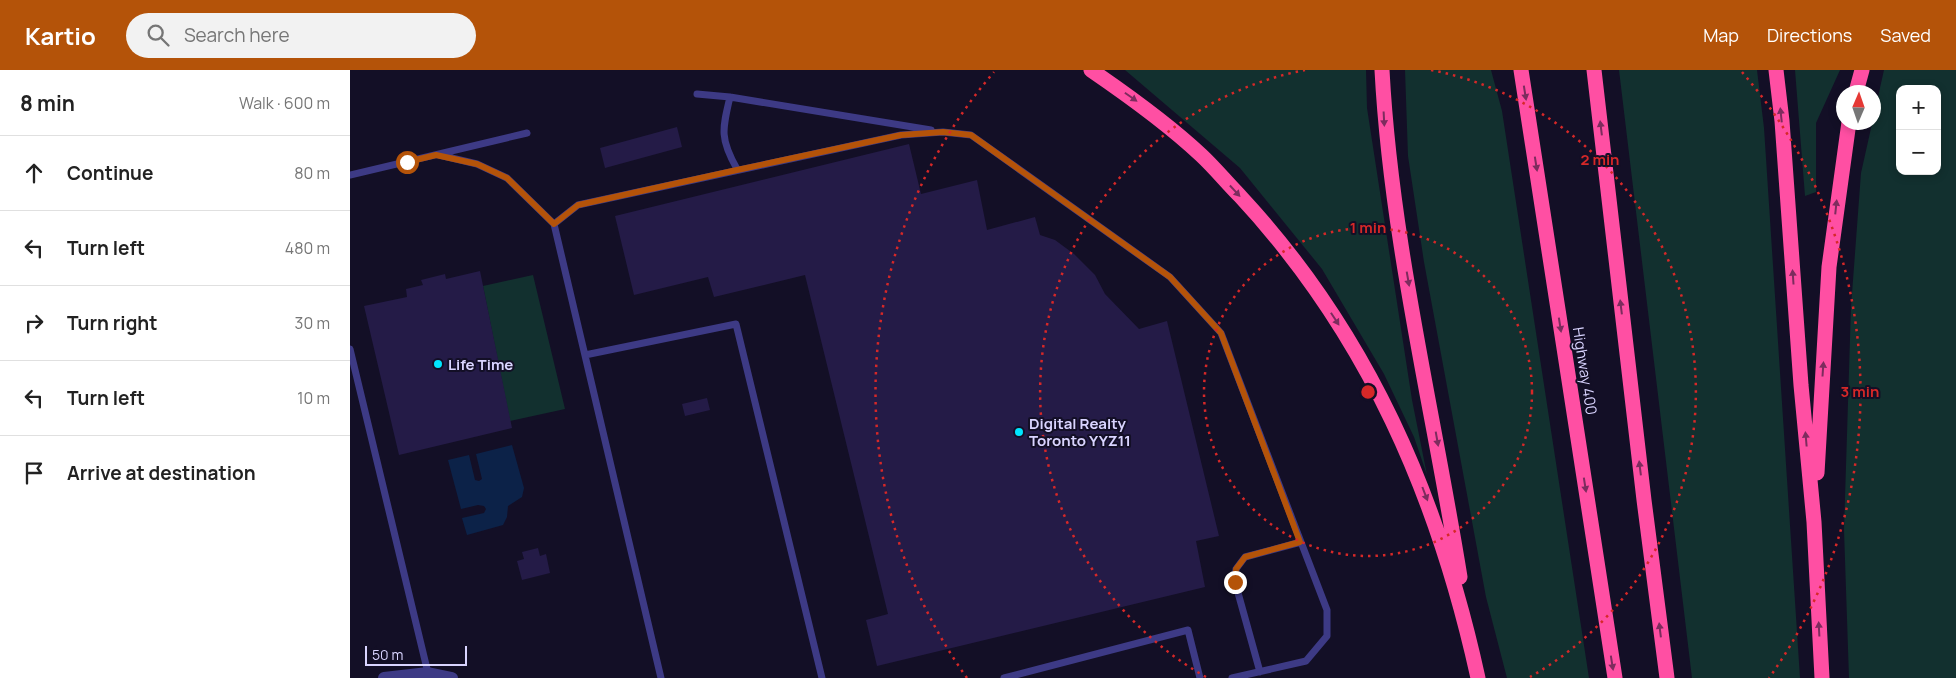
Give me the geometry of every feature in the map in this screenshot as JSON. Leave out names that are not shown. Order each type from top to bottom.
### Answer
[{"type":"highway","points":[[1091,70],[1137,101],[1202,155],[1266,224],[1318,291],[1363,362],[1397,429],[1426,496],[1452,575],[1478,678]]},
{"type":"highway","points":[[1382,70],[1385,130],[1395,206],[1444,476],[1472,653]]},
{"type":"highway","name":"Highway 400","points":[[1521,70],[1614,678]]},
{"type":"highway","points":[[1594,70],[1644,500],[1667,678]]},
{"type":"highway","points":[[1776,70],[1782,121],[1801,385],[1814,522],[1822,678]]},
{"type":"highway","points":[[1858,85],[1862,70]]},
{"type":"highway","points":[[1814,522],[1829,267],[1848,130]]},
{"type":"street","points":[[384,678],[428,673],[452,678]]},
{"type":"lane","points":[[697,94],[730,97],[971,135],[1170,277],[1221,333],[1327,610],[1327,636],[1306,660],[1232,678]]},
{"type":"lane","points":[[730,97],[722,130],[728,153],[737,170]]},
{"type":"lane","points":[[350,175],[527,132]]},
{"type":"lane","points":[[554,224],[578,205],[901,135],[943,132]]},
{"type":"lane","points":[[436,155],[477,164],[507,178],[554,224],[661,678]]},
{"type":"lane","points":[[585,355],[736,324],[822,678]]},
{"type":"lane","points":[[350,348],[428,673]]},
{"type":"lane","points":[[1260,672],[1235,582],[1236,569],[1245,557],[1300,542]]},
{"type":"lane","points":[[1004,678],[1188,630],[1200,678]]},
{"type":"green space","points":[[1125,70],[1366,70],[1367,108],[1412,400],[1427,475],[1414,437],[1384,374],[1322,269],[1240,168]]},
{"type":"green space","points":[[1405,70],[1491,70],[1502,111],[1589,678],[1507,678],[1486,597],[1424,262],[1408,156]]},
{"type":"green space","points":[[1619,70],[1757,70],[1764,128],[1800,678],[1692,678]]},
{"type":"green space","points":[[1795,70],[1840,70],[1816,123],[1816,192],[1805,196]]},
{"type":"green space","points":[[1884,70],[1956,70],[1956,678],[1849,678],[1844,530],[1851,307],[1861,173],[1871,130],[1881,130],[1881,85]]},
{"type":"green space","points":[[533,275],[565,409],[510,421],[483,286]]},
{"type":"water","points":[[512,445],[524,488],[522,497],[508,506],[507,517],[503,525],[467,535],[462,518],[484,513],[486,509],[484,506],[478,505],[461,509],[448,460],[469,455],[475,480],[479,481],[482,479],[476,454]]},
{"type":"building","points":[[677,127],[682,147],[605,168],[600,148]]},
{"type":"building","name":"Digital Realty Toronto YYZ11","points":[[909,144],[921,194],[977,180],[987,230],[1035,217],[1040,235],[1055,240],[1074,254],[1095,275],[1105,294],[1139,329],[1167,321],[1219,536],[1196,541],[1205,587],[877,666],[866,620],[888,614],[805,275],[714,297],[708,277],[634,295],[615,216]]},
{"type":"building","name":"Life Time","points":[[480,271],[512,428],[399,455],[364,306],[407,297],[406,289],[423,285],[421,280],[445,274],[446,279]]},
{"type":"building","points":[[707,398],[710,410],[685,416],[682,404]]},
{"type":"building","points":[[538,548],[540,556],[546,554],[550,573],[522,580],[517,561],[524,559],[522,552]]},
{"type":"place","name":"Life Time","points":[[438,364]]},
{"type":"place","name":"Digital Realty Toronto YYZ11","points":[[1019,432]]},
{"type":"route","points":[[407,162],[436,155],[477,164],[507,178],[554,224],[578,205],[737,170],[901,135],[943,132],[971,135],[1170,277],[1221,333],[1300,542],[1245,557],[1236,569],[1235,582]]}]
